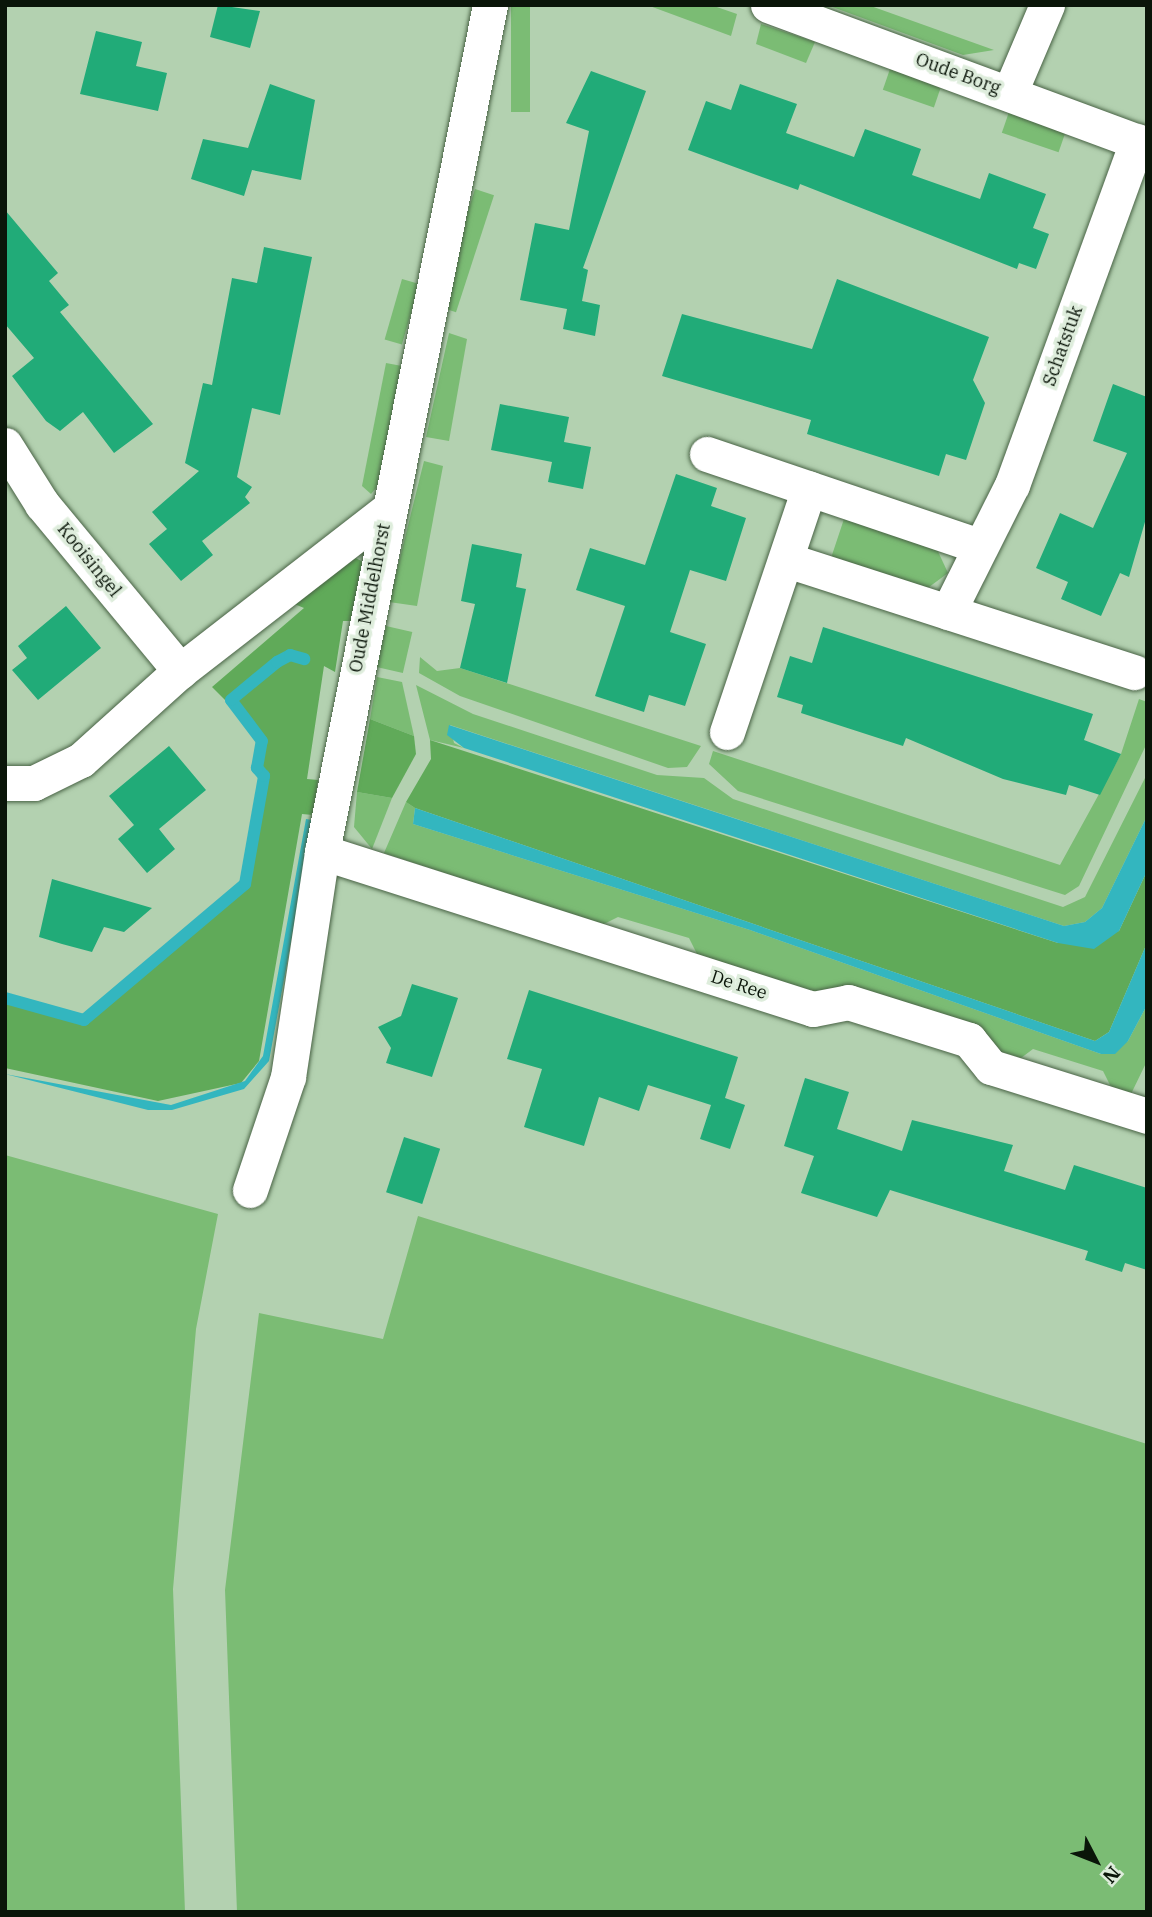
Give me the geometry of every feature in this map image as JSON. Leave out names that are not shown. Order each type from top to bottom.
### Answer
[{"type":"street","name":"Oude Middelhorst","points":[[250,1190],[288,1077],[322,852],[386,511],[490,5]]},
{"type":"street","name":"Oude Borg","points":[[768,5],[1010,92],[1142,143]]},
{"type":"street","points":[[1010,92],[1047,5]]},
{"type":"street","name":"Schatstuk","points":[[947,612],[976,545],[1012,485],[1142,143]]},
{"type":"street","name":"Kooisingel","points":[[5,445],[42,504],[180,671]]},
{"type":"street","points":[[707,454],[976,545]]},
{"type":"street","points":[[727,732],[809,488]]},
{"type":"street","points":[[5,783],[34,782],[81,760],[180,671],[386,511]]},
{"type":"street","points":[[787,560],[1133,672]]},
{"type":"street","name":"De Ree","points":[[322,852],[813,1009],[848,1002],[969,1040],[991,1067],[1147,1116]]},
{"type":"green space","points":[[511,5],[530,5],[530,112],[511,112]]},
{"type":"green space","points":[[647,5],[711,5],[737,14],[731,36]]},
{"type":"green space","points":[[827,5],[868,5],[994,50],[963,55]]},
{"type":"green space","points":[[761,24],[815,42],[806,63],[756,44]]},
{"type":"green space","points":[[890,69],[941,87],[934,107],[883,90]]},
{"type":"green space","points":[[1009,112],[1066,132],[1059,152],[1002,133]]},
{"type":"green space","points":[[475,189],[494,195],[456,312],[437,306]]},
{"type":"green space","points":[[402,279],[419,284],[402,345],[385,340]]},
{"type":"green space","points":[[449,333],[467,339],[449,441],[426,437]]},
{"type":"green space","points":[[386,363],[402,366],[381,482],[371,494],[362,486]]},
{"type":"green space","points":[[424,461],[443,466],[417,606],[389,602]]},
{"type":"green space","points":[[845,516],[935,545],[948,573],[925,590],[831,558]]},
{"type":"green space","points":[[352,556],[365,563],[354,621],[343,621],[335,672],[324,666],[307,779],[318,780],[313,815],[302,814],[259,1061],[241,1083],[158,1101],[5,1068],[5,1001],[85,1022],[248,887],[268,775],[260,765],[264,739],[212,687],[304,608],[292,603]]},
{"type":"green space","points":[[386,626],[412,632],[403,673],[377,667]]},
{"type":"green space","points":[[420,657],[437,671],[460,668],[701,746],[687,767],[668,768],[460,696],[419,673]]},
{"type":"green space","points":[[377,677],[402,682],[414,736],[370,719]]},
{"type":"green space","points":[[416,685],[473,714],[657,775],[704,778],[733,799],[1063,907],[1085,897],[1147,774],[1147,816],[1102,908],[1085,922],[1064,926],[450,725],[454,743],[464,748],[430,740]]},
{"type":"green space","points":[[1139,699],[1147,702],[1147,743],[1079,886],[1065,895],[738,791],[709,764],[713,751],[1060,865],[1121,754]]},
{"type":"green space","points":[[370,719],[414,736],[416,754],[392,798],[357,792]]},
{"type":"green space","points":[[430,740],[1058,943],[1119,931],[1147,871],[1147,943],[1109,1032],[1095,1041],[415,808],[406,802],[431,759]]},
{"type":"green space","points":[[357,792],[392,798],[372,849],[354,827]]},
{"type":"green space","points":[[406,802],[415,808],[413,824],[750,930],[1101,1054],[1128,1041],[1147,1005],[1147,1061],[1131,1094],[1111,1087],[1103,1071],[1033,1049],[1021,1058],[999,1051],[979,1026],[853,986],[818,994],[697,954],[689,938],[618,917],[602,925],[384,853]]},
{"type":"green space","points":[[5,1155],[218,1214],[196,1329],[173,1589],[185,1912],[5,1912]]},
{"type":"green space","points":[[418,1216],[1147,1444],[1147,1912],[237,1912],[225,1590],[259,1313],[383,1339]]},
{"type":"water","points":[[449,725],[1064,926],[1085,922],[1102,908],[1147,816],[1147,871],[1119,931],[1094,949],[1058,943],[464,748],[447,735]]},
{"type":"water","points":[[415,808],[1095,1041],[1109,1032],[1147,943],[1147,1005],[1128,1041],[1115,1054],[1101,1054],[750,930],[413,824]]},
{"type":"water","points":[[306,819],[312,820],[269,1061],[244,1089],[172,1110],[148,1110],[5,1074],[171,1105],[245,1081],[263,1056]]},
{"type":"building","points":[[218,5],[260,11],[250,48],[210,37]]},
{"type":"building","points":[[96,31],[142,42],[136,66],[167,73],[158,111],[80,94]]},
{"type":"building","points":[[591,71],[646,91],[583,268],[588,270],[582,301],[600,305],[595,336],[563,329],[567,309],[520,300],[535,223],[569,230],[589,131],[566,123]]},
{"type":"building","points":[[270,84],[315,100],[301,180],[252,170],[244,196],[191,179],[203,139],[248,148]]},
{"type":"building","points":[[740,84],[797,104],[786,133],[854,157],[865,129],[921,149],[912,175],[980,199],[989,173],[1046,194],[1033,228],[1049,234],[1036,269],[1019,263],[1017,269],[800,184],[798,190],[688,150],[706,101],[731,110]]},
{"type":"building","points":[[5,210],[58,273],[49,281],[69,305],[60,312],[153,424],[114,453],[83,412],[60,431],[46,421],[12,376],[34,358],[5,324]]},
{"type":"building","points":[[264,247],[312,257],[280,415],[252,408],[237,477],[252,487],[245,497],[250,503],[202,541],[213,555],[181,581],[149,544],[167,529],[152,512],[199,471],[185,463],[203,383],[212,385],[232,278],[257,283]]},
{"type":"building","points":[[837,279],[989,337],[973,380],[985,403],[966,460],[946,454],[939,476],[807,434],[811,420],[662,376],[682,314],[812,349]]},
{"type":"building","points":[[1113,384],[1147,397],[1147,515],[1129,577],[1120,573],[1101,616],[1061,599],[1068,582],[1036,568],[1060,513],[1093,528],[1127,453],[1093,441]]},
{"type":"building","points":[[500,404],[569,417],[564,442],[591,447],[583,489],[548,482],[552,462],[491,450]]},
{"type":"building","points":[[676,474],[717,488],[711,506],[746,518],[726,581],[690,570],[670,632],[706,644],[685,706],[649,695],[644,712],[595,696],[625,606],[576,590],[590,548],[645,565]]},
{"type":"building","points":[[472,544],[522,554],[516,587],[526,589],[507,683],[460,668],[475,604],[461,601]]},
{"type":"building","points":[[66,606],[101,648],[38,700],[12,670],[27,658],[18,646]]},
{"type":"building","points":[[823,627],[1093,714],[1084,740],[1121,754],[1100,795],[1069,785],[1066,795],[1003,779],[906,738],[903,746],[801,713],[803,705],[777,697],[790,656],[812,663]]},
{"type":"building","points":[[169,746],[206,790],[159,829],[175,849],[147,873],[118,839],[134,825],[109,796]]},
{"type":"building","points":[[52,879],[152,908],[124,932],[104,927],[92,952],[62,944],[39,937]]},
{"type":"building","points":[[412,984],[458,998],[432,1077],[386,1063],[391,1048],[378,1027],[401,1016]]},
{"type":"building","points":[[529,990],[738,1057],[725,1098],[745,1105],[730,1149],[700,1139],[711,1105],[648,1085],[639,1111],[599,1097],[584,1146],[524,1127],[542,1069],[507,1059]]},
{"type":"building","points":[[805,1078],[849,1092],[837,1129],[902,1151],[912,1120],[1013,1145],[1004,1171],[1065,1190],[1074,1165],[1147,1188],[1147,1270],[1125,1263],[1122,1272],[1085,1260],[1088,1251],[890,1190],[877,1217],[801,1193],[814,1156],[784,1146]]},
{"type":"building","points":[[404,1137],[440,1149],[422,1204],[386,1192]]},
{"type":"waterway","points":[[5,998],[84,1020],[245,884],[264,776],[257,768],[262,741],[231,700],[277,662],[290,655],[304,659]]}]
